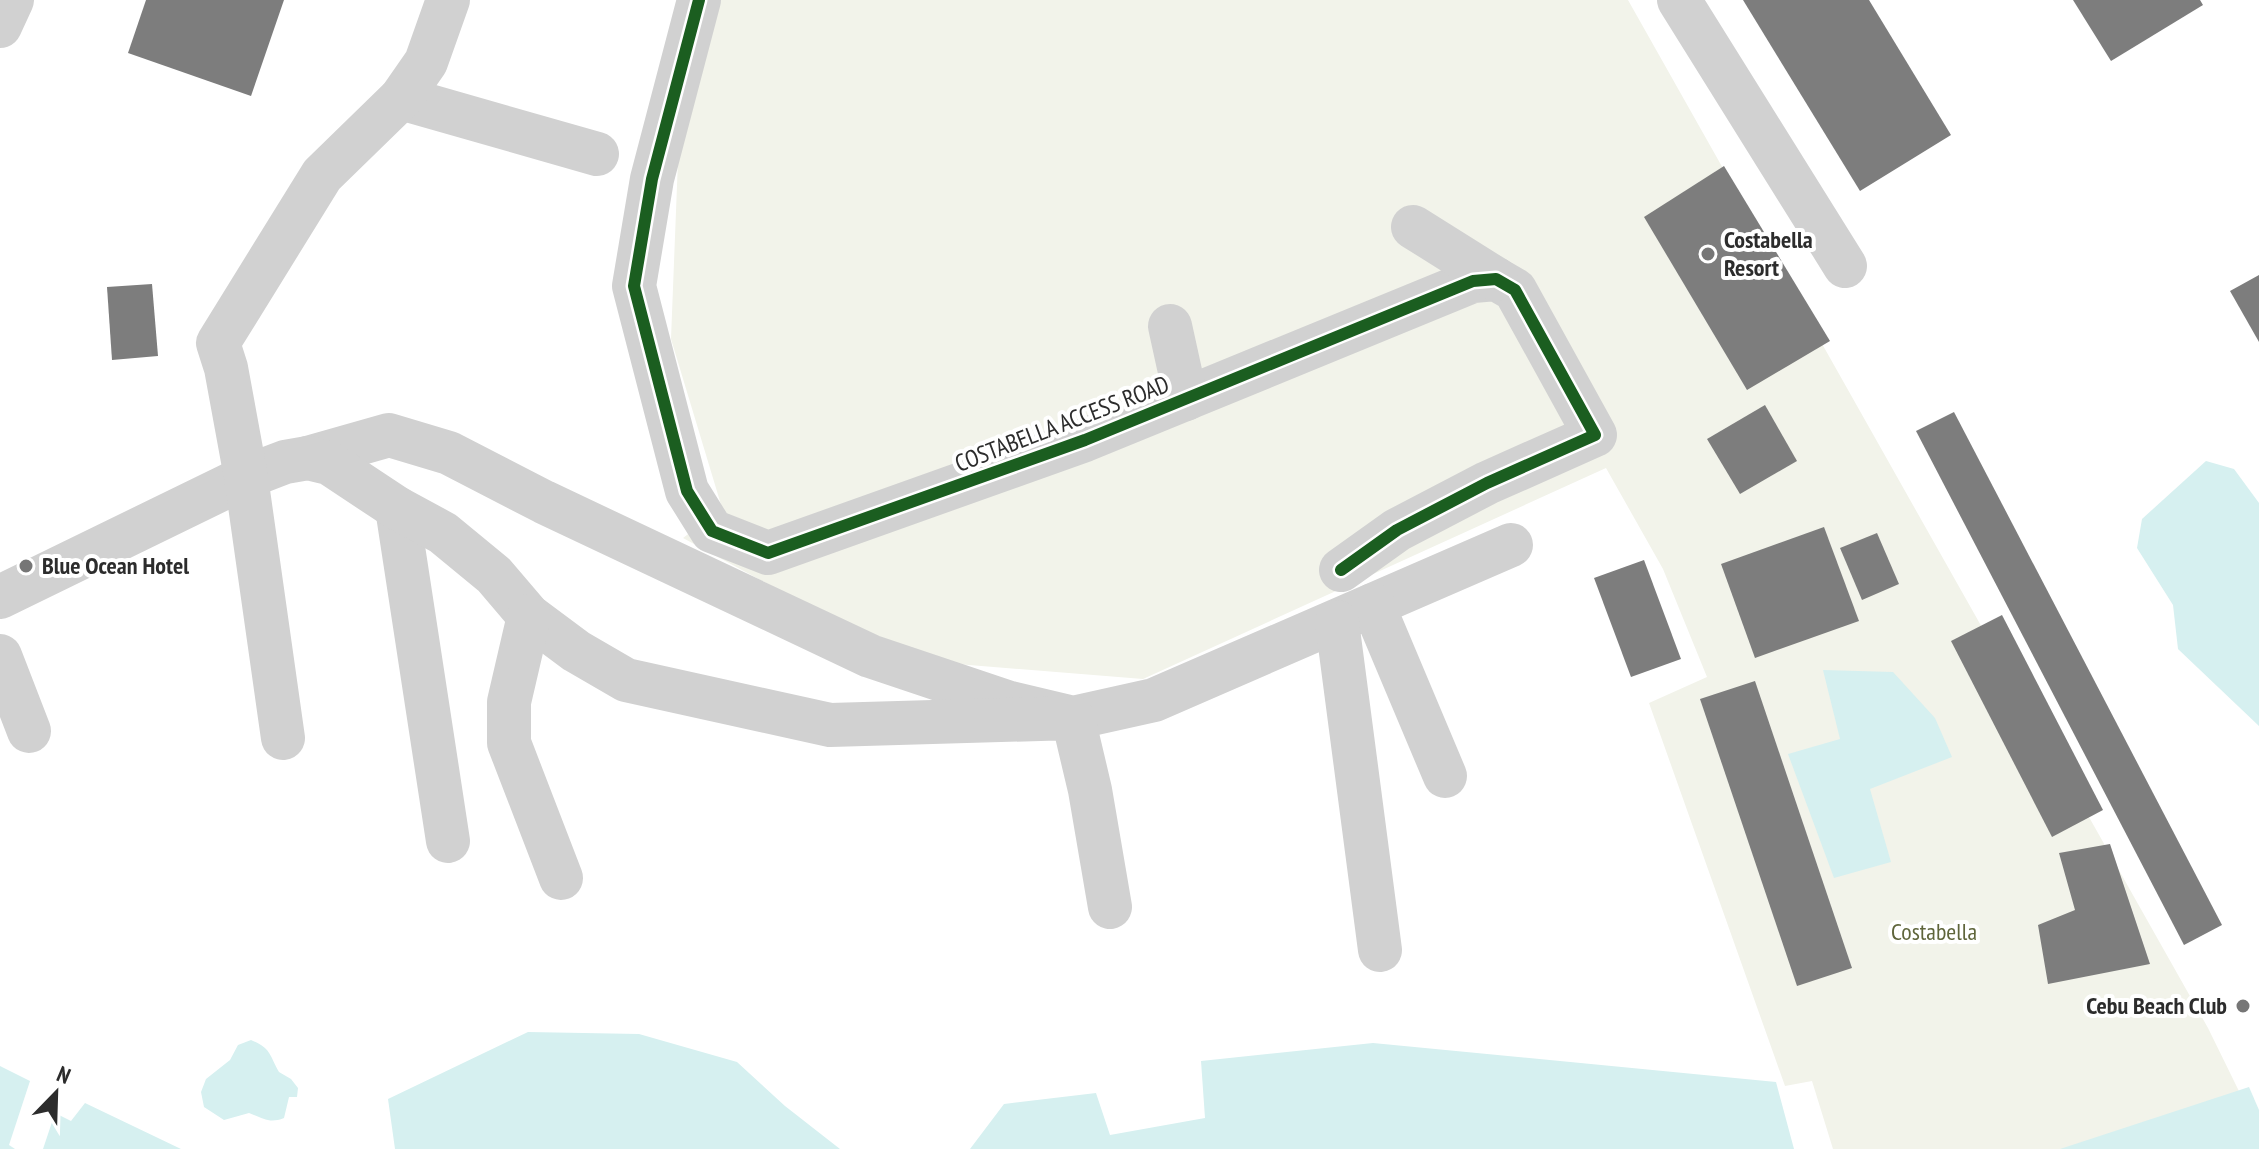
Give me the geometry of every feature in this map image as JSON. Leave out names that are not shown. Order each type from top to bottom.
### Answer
[{"type":"street","points":[[0,26],[12,0]]},
{"type":"street","points":[[283,738],[246,477],[226,368],[219,350],[220,337],[322,175],[401,98],[426,62],[448,0]]},
{"type":"street","name":"COSTABELLA ACCESS ROAD","points":[[699,0],[652,179],[634,286],[687,491],[712,531],[768,553],[1001,472],[1473,281],[1496,279]]},
{"type":"street","points":[[1679,0],[1845,266]]},
{"type":"street","points":[[401,98],[597,154]]},
{"type":"street","points":[[1341,570],[1397,530],[1487,483],[1595,435],[1515,290],[1413,227]]},
{"type":"street","points":[[1170,326],[1186,399]]},
{"type":"street","points":[[0,597],[246,477],[285,462],[389,435],[449,453],[544,502],[870,656],[1010,703],[1073,718]]},
{"type":"street","points":[[308,458],[329,463],[397,508],[443,533],[494,575],[529,616],[576,651],[626,680],[830,725],[1073,718],[1154,700],[1511,545]]},
{"type":"street","points":[[397,508],[448,841]]},
{"type":"street","points":[[1355,613],[1445,776]]},
{"type":"street","points":[[1355,613],[1380,950]]},
{"type":"street","points":[[529,616],[509,702],[509,743],[561,878]]},
{"type":"street","points":[[0,656],[29,731]]},
{"type":"street","points":[[1073,718],[1090,790],[1110,907]]},
{"type":"green space","name":"Costabella","points":[[721,0],[1628,0],[2208,1028],[2259,1132],[2259,1149],[1833,1149],[1812,1081],[1785,1086],[1649,703],[1707,677],[1663,569],[1606,468],[1143,679],[908,660],[683,538],[722,508],[671,339],[678,160]]},
{"type":"water","points":[[2206,461],[2234,469],[2259,503],[2259,726],[2178,649],[2173,605],[2137,548],[2142,519]]},
{"type":"water","points":[[1823,670],[1893,672],[1935,718],[1952,757],[1870,789],[1891,862],[1834,878],[1788,754],[1840,739]]},
{"type":"water","points":[[528,1032],[639,1034],[737,1062],[785,1106],[840,1149],[395,1149],[388,1099]]},
{"type":"water","points":[[251,1040],[266,1050],[279,1072],[298,1088],[297,1097],[289,1097],[284,1118],[279,1120],[249,1113],[224,1120],[204,1107],[201,1092],[206,1079],[230,1060],[238,1045]]},
{"type":"water","points":[[1373,1043],[1776,1082],[1794,1149],[970,1149],[1004,1104],[1096,1093],[1110,1135],[1205,1118],[1201,1061]]},
{"type":"water","points":[[0,1066],[30,1081],[9,1145],[15,1149],[0,1149]]},
{"type":"water","points":[[2249,1087],[2259,1110],[2259,1149],[2060,1149]]},
{"type":"water","points":[[85,1103],[181,1149],[43,1149],[55,1113],[71,1121]]},
{"type":"building","points":[[146,0],[284,0],[251,96],[128,53]]},
{"type":"building","points":[[1743,0],[1869,0],[1951,135],[1860,191]]},
{"type":"building","points":[[2073,0],[2200,0],[2203,5],[2111,61]]},
{"type":"building","points":[[1724,166],[1830,341],[1747,390],[1644,217]]},
{"type":"building","points":[[2259,275],[2259,342],[2230,291]]},
{"type":"building","points":[[152,284],[158,356],[112,360],[107,287]]},
{"type":"building","points":[[1765,405],[1797,461],[1740,494],[1707,439]]},
{"type":"building","points":[[1954,412],[2222,925],[2184,945],[1916,431]]},
{"type":"building","points":[[1824,527],[1859,621],[1755,658],[1721,564]]},
{"type":"building","points":[[1877,533],[1899,584],[1862,600],[1840,548]]},
{"type":"building","points":[[1644,560],[1681,659],[1631,677],[1594,578]]},
{"type":"building","points":[[2002,615],[2103,810],[2052,837],[1951,641]]},
{"type":"building","points":[[1755,681],[1852,968],[1797,986],[1700,699]]},
{"type":"building","points":[[2110,844],[2150,964],[2048,984],[2038,925],[2075,910],[2059,853]]},
{"type":"cycle path","points":[[699,0],[652,179],[634,286],[687,491],[712,531],[768,553],[1085,440],[1473,281],[1496,279],[1515,290],[1595,435],[1487,483],[1397,530],[1341,570]]},
{"type":"place","name":"Costabella Resort","points":[[1708,254]]},
{"type":"place","name":"Blue Ocean Hotel","points":[[26,566]]},
{"type":"place","name":"Cebu Beach Club","points":[[2243,1006]]}]
